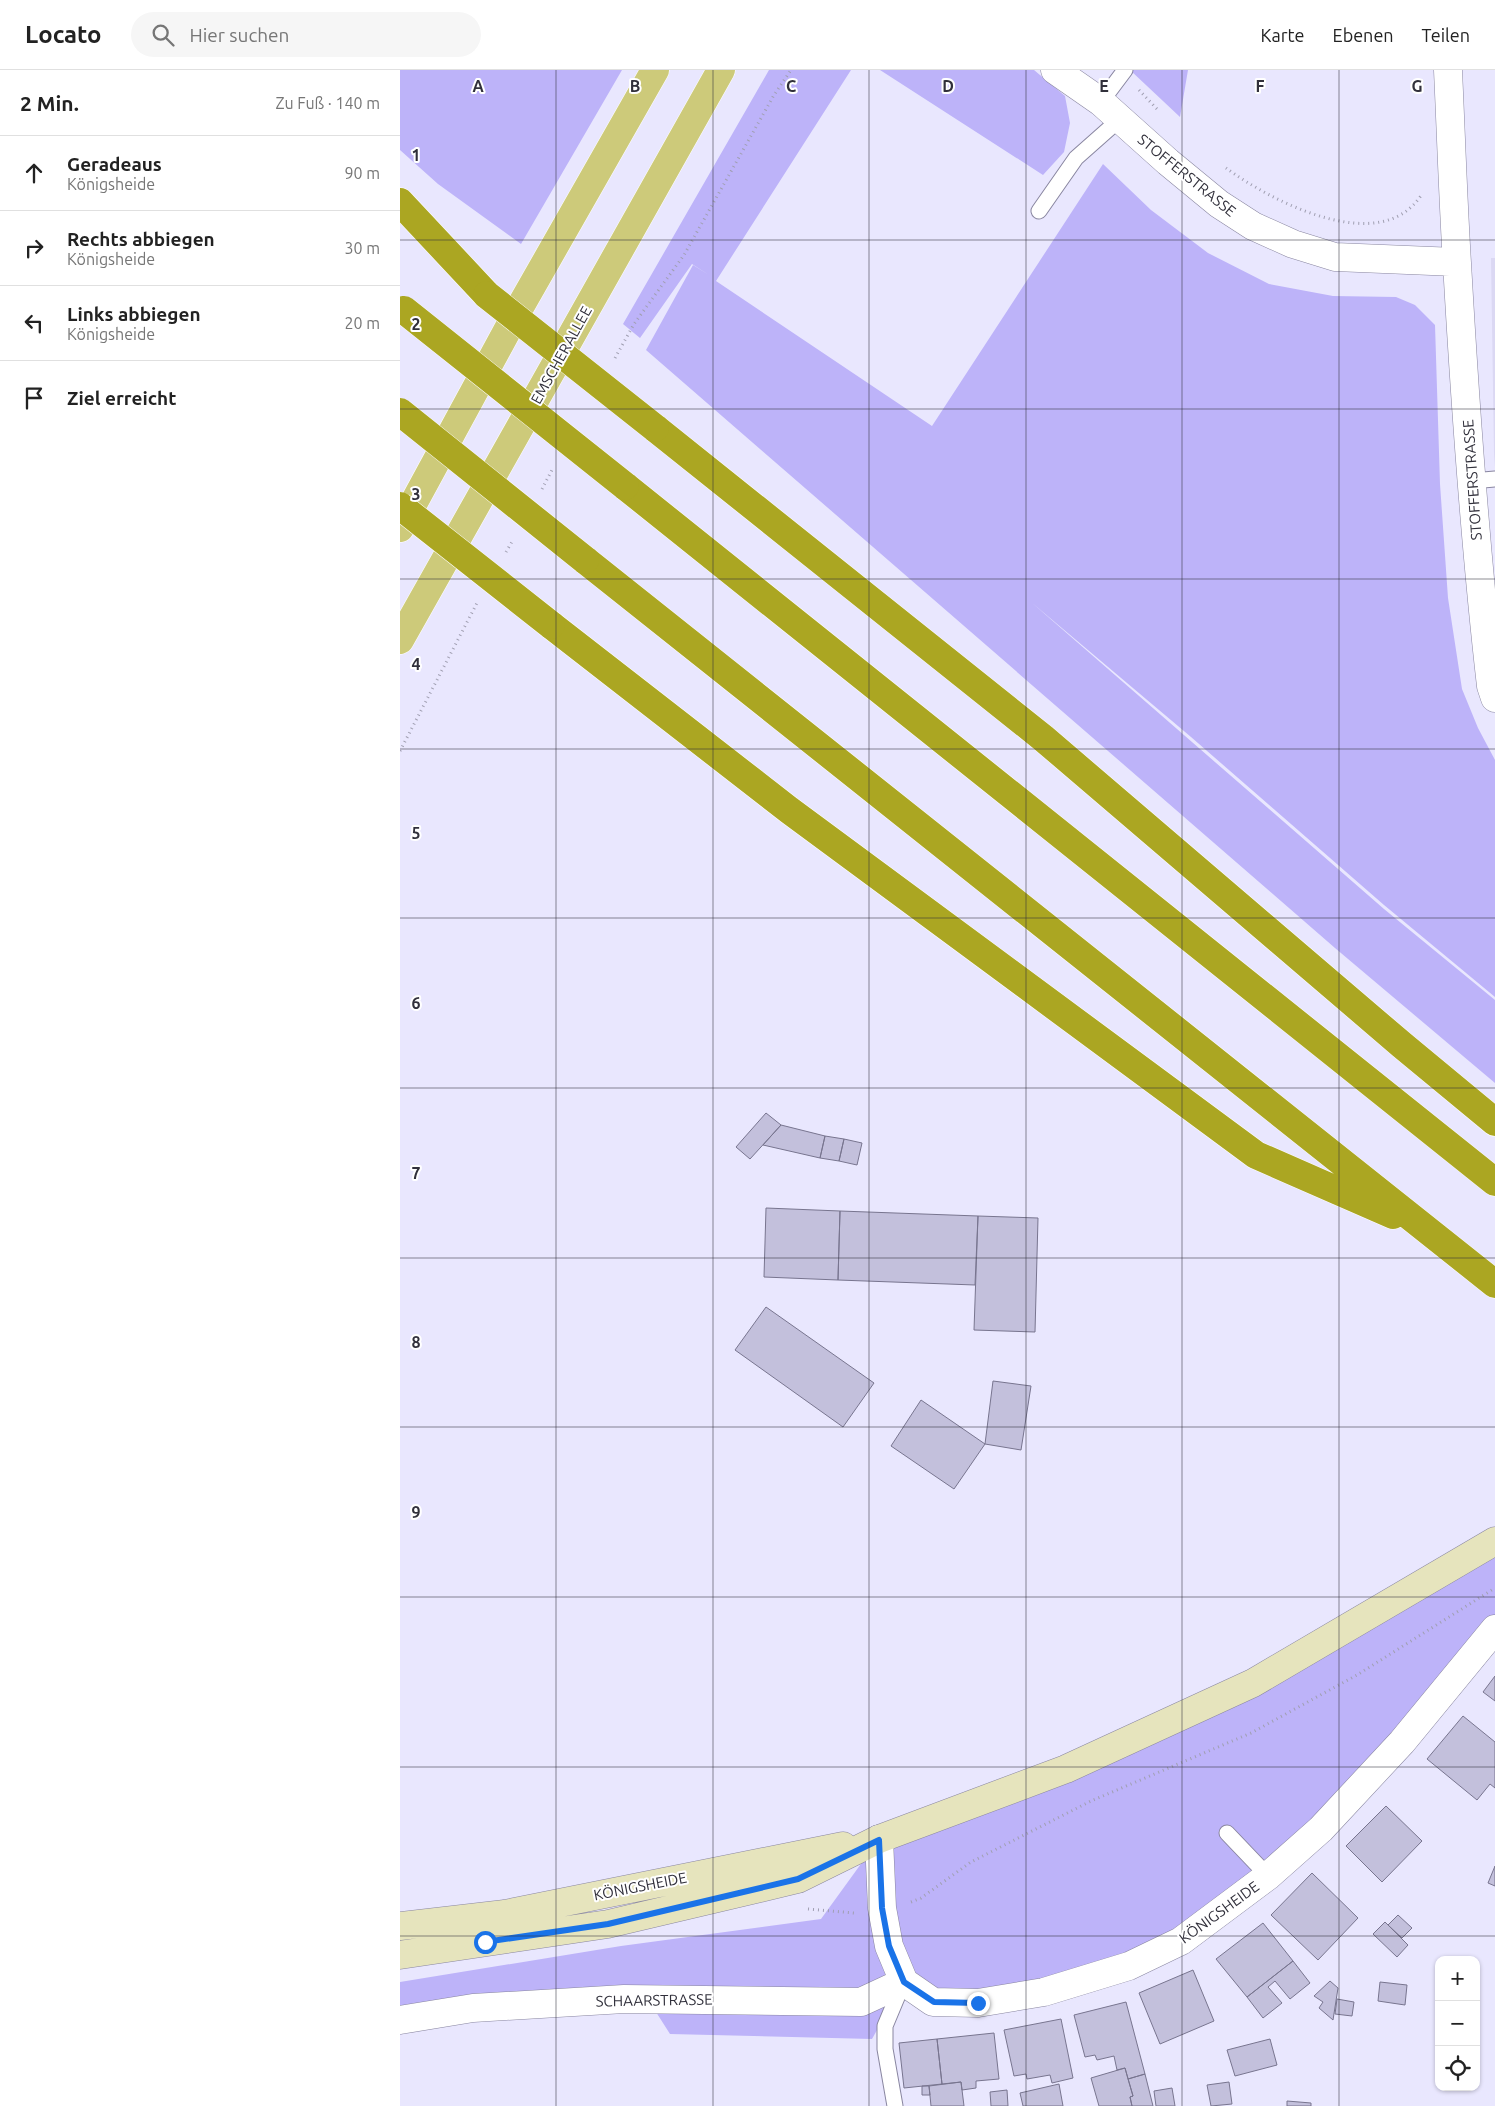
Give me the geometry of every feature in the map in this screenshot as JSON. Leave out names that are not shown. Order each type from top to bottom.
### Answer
[{"type":"highway","points":[[400,202],[441,252],[487,295],[1043,738],[1402,1045],[1495,1122]]},
{"type":"highway","points":[[400,225],[441,252]]},
{"type":"highway","points":[[402,309],[1495,1182]]},
{"type":"highway","points":[[400,412],[1495,1284]]},
{"type":"highway","points":[[400,506],[789,810],[1256,1155],[1428,1230]]},
{"type":"main road","points":[[400,528],[520,307],[655,70]]},
{"type":"main road","name":"EMSCHERALLEE","points":[[400,640],[721,70]]},
{"type":"main road","name":"KÖNIGSHEIDE","points":[[400,1955],[608,1924],[798,1879],[879,1840],[1066,1769],[1253,1683],[1495,1542]]},
{"type":"main road","name":"KÖNIGSHEIDE","points":[[400,1926],[504,1914],[879,1840]]},
{"type":"street","name":"STOFFERSTRASSE","points":[[1055,70],[1110,111],[1219,204],[1254,226],[1293,244],[1335,257],[1456,262]]},
{"type":"street","name":"STOFFERSTRASSE","points":[[1074,70],[1110,111]]},
{"type":"street","name":"STOFFERSTRASSE","points":[[1448,70],[1456,262],[1484,480],[1481,598],[1491,686],[1495,698]]},
{"type":"street","name":"KÖNIGSHEIDE","points":[[904,1982],[934,2002],[978,2003],[1044,1992],[1129,1966],[1181,1941],[1268,1876],[1321,1829],[1402,1742],[1495,1629]]},
{"type":"street","points":[[879,1840],[882,1908],[889,1946],[904,1982]]},
{"type":"street","name":"SCHAARSTRASSE","points":[[400,2020],[473,2008],[624,1999],[861,2002],[904,1982]]},
{"type":"lane","points":[[1039,211],[1110,111],[1124,71]]},
{"type":"lane","points":[[1228,1833],[1268,1876]]},
{"type":"lane","points":[[895,2106],[885,2049],[885,2026],[904,1982]]},
{"type":"path","points":[[634,324],[684,256],[774,95],[791,70]]},
{"type":"path","points":[[1124,71],[1163,115]]},
{"type":"path","points":[[1219,162],[1255,187],[1279,200],[1327,218],[1353,222],[1377,223],[1397,216],[1419,199],[1426,187]]},
{"type":"path","points":[[906,1904],[921,1898],[971,1862],[1091,1801],[1259,1729],[1357,1675],[1495,1588]]},
{"type":"shaded area","points":[[400,70],[622,70],[521,244],[438,184],[400,150]]},
{"type":"shaded area","points":[[769,70],[851,70],[716,281],[932,426],[1103,164],[1151,210],[1208,253],[1269,284],[1333,296],[1396,297],[1415,305],[1435,325],[1440,484],[1448,598],[1462,689],[1478,728],[1495,760],[1495,997],[1384,905],[1191,737],[1031,602],[1384,909],[1495,1000],[1495,1083],[1335,948],[646,350],[693,265],[709,275],[692,264],[640,338],[623,324]]},
{"type":"shaded area","points":[[880,70],[1034,70],[1065,96],[1070,123],[1064,152],[1043,175]]},
{"type":"shaded area","points":[[1130,70],[1188,70],[1180,117]]},
{"type":"shaded area","points":[[1491,258],[1495,258],[1495,468],[1494,453]]},
{"type":"shaded area","points":[[1495,1541],[1495,1629],[1402,1742],[1181,1941],[978,2003],[904,1982],[872,2039],[670,2034],[642,1990],[400,2012],[400,1982],[621,1946],[821,1919],[879,1839],[1066,1769]]},
{"type":"building","points":[[766,1113],[781,1125],[750,1159],[736,1147]]},
{"type":"building","points":[[781,1125],[825,1136],[820,1158],[763,1145]]},
{"type":"building","points":[[825,1136],[844,1139],[839,1161],[820,1158]]},
{"type":"building","points":[[844,1139],[862,1143],[857,1165],[839,1161]]},
{"type":"building","points":[[766,1208],[840,1211],[838,1280],[764,1277]]},
{"type":"building","points":[[840,1211],[978,1216],[975,1285],[838,1280]]},
{"type":"building","points":[[978,1216],[1038,1218],[1035,1332],[974,1330]]},
{"type":"building","points":[[766,1307],[874,1383],[843,1427],[735,1350]]},
{"type":"building","points":[[993,1381],[1031,1386],[1021,1450],[985,1444]]},
{"type":"building","points":[[921,1400],[985,1444],[954,1489],[891,1446]]},
{"type":"building","points":[[1495,1676],[1495,1701],[1483,1692]]},
{"type":"building","points":[[1463,1716],[1495,1742],[1495,1788],[1490,1784],[1477,1800],[1427,1759]]},
{"type":"building","points":[[1386,1806],[1422,1841],[1382,1882],[1346,1846]]},
{"type":"building","points":[[1495,1866],[1495,1886],[1488,1883]]},
{"type":"building","points":[[1312,1873],[1358,1918],[1318,1960],[1271,1915]]},
{"type":"building","points":[[1398,1915],[1412,1928],[1402,1938],[1388,1925]]},
{"type":"building","points":[[1385,1922],[1408,1945],[1397,1957],[1373,1934]]},
{"type":"building","points":[[1263,1923],[1293,1961],[1247,1997],[1216,1959]]},
{"type":"building","points":[[1293,1961],[1310,1983],[1290,1999],[1275,1981],[1268,1987],[1282,2003],[1263,2018],[1247,1997]]},
{"type":"building","points":[[1193,1970],[1214,2021],[1160,2044],[1139,1993]]},
{"type":"building","points":[[1330,1981],[1338,1988],[1333,2020],[1319,2008],[1323,2002],[1314,1996]]},
{"type":"building","points":[[1380,1982],[1407,1985],[1405,2005],[1378,2001]]},
{"type":"building","points":[[1337,1999],[1354,2002],[1352,2016],[1335,2014]]},
{"type":"building","points":[[1126,2002],[1145,2074],[1128,2079],[1125,2068],[1117,2070],[1114,2056],[1097,2060],[1095,2055],[1085,2057],[1074,2015]]},
{"type":"building","points":[[1061,2019],[1073,2078],[1052,2083],[1050,2075],[1027,2079],[1026,2074],[1014,2076],[1004,2030]]},
{"type":"building","points":[[994,2033],[999,2079],[976,2081],[976,2088],[962,2090],[961,2082],[942,2084],[937,2039]]},
{"type":"building","points":[[937,2039],[942,2084],[904,2088],[899,2043]]},
{"type":"building","points":[[1270,2039],[1277,2065],[1235,2076],[1227,2050]]},
{"type":"building","points":[[1125,2068],[1133,2096],[1130,2097],[1132,2106],[1099,2106],[1091,2078]]},
{"type":"building","points":[[1145,2074],[1153,2106],[1132,2106],[1130,2097],[1133,2096],[1128,2079]]},
{"type":"building","points":[[961,2082],[964,2106],[931,2106],[929,2086]]},
{"type":"building","points":[[1229,2082],[1232,2104],[1211,2106],[1207,2085]]},
{"type":"building","points":[[1059,2084],[1063,2106],[1023,2106],[1020,2093]]},
{"type":"building","points":[[922,2086],[929,2086],[930,2095],[922,2095]]},
{"type":"building","points":[[1172,2088],[1175,2106],[1156,2106],[1154,2091]]},
{"type":"building","points":[[1007,2090],[1008,2106],[991,2106],[990,2092]]},
{"type":"building","points":[[1287,2101],[1311,2103],[1311,2106],[1287,2106]]},
{"type":"route","points":[[485,1942],[608,1924],[798,1879],[879,1840],[882,1908],[889,1946],[904,1982],[934,2002],[978,2003]]}]
